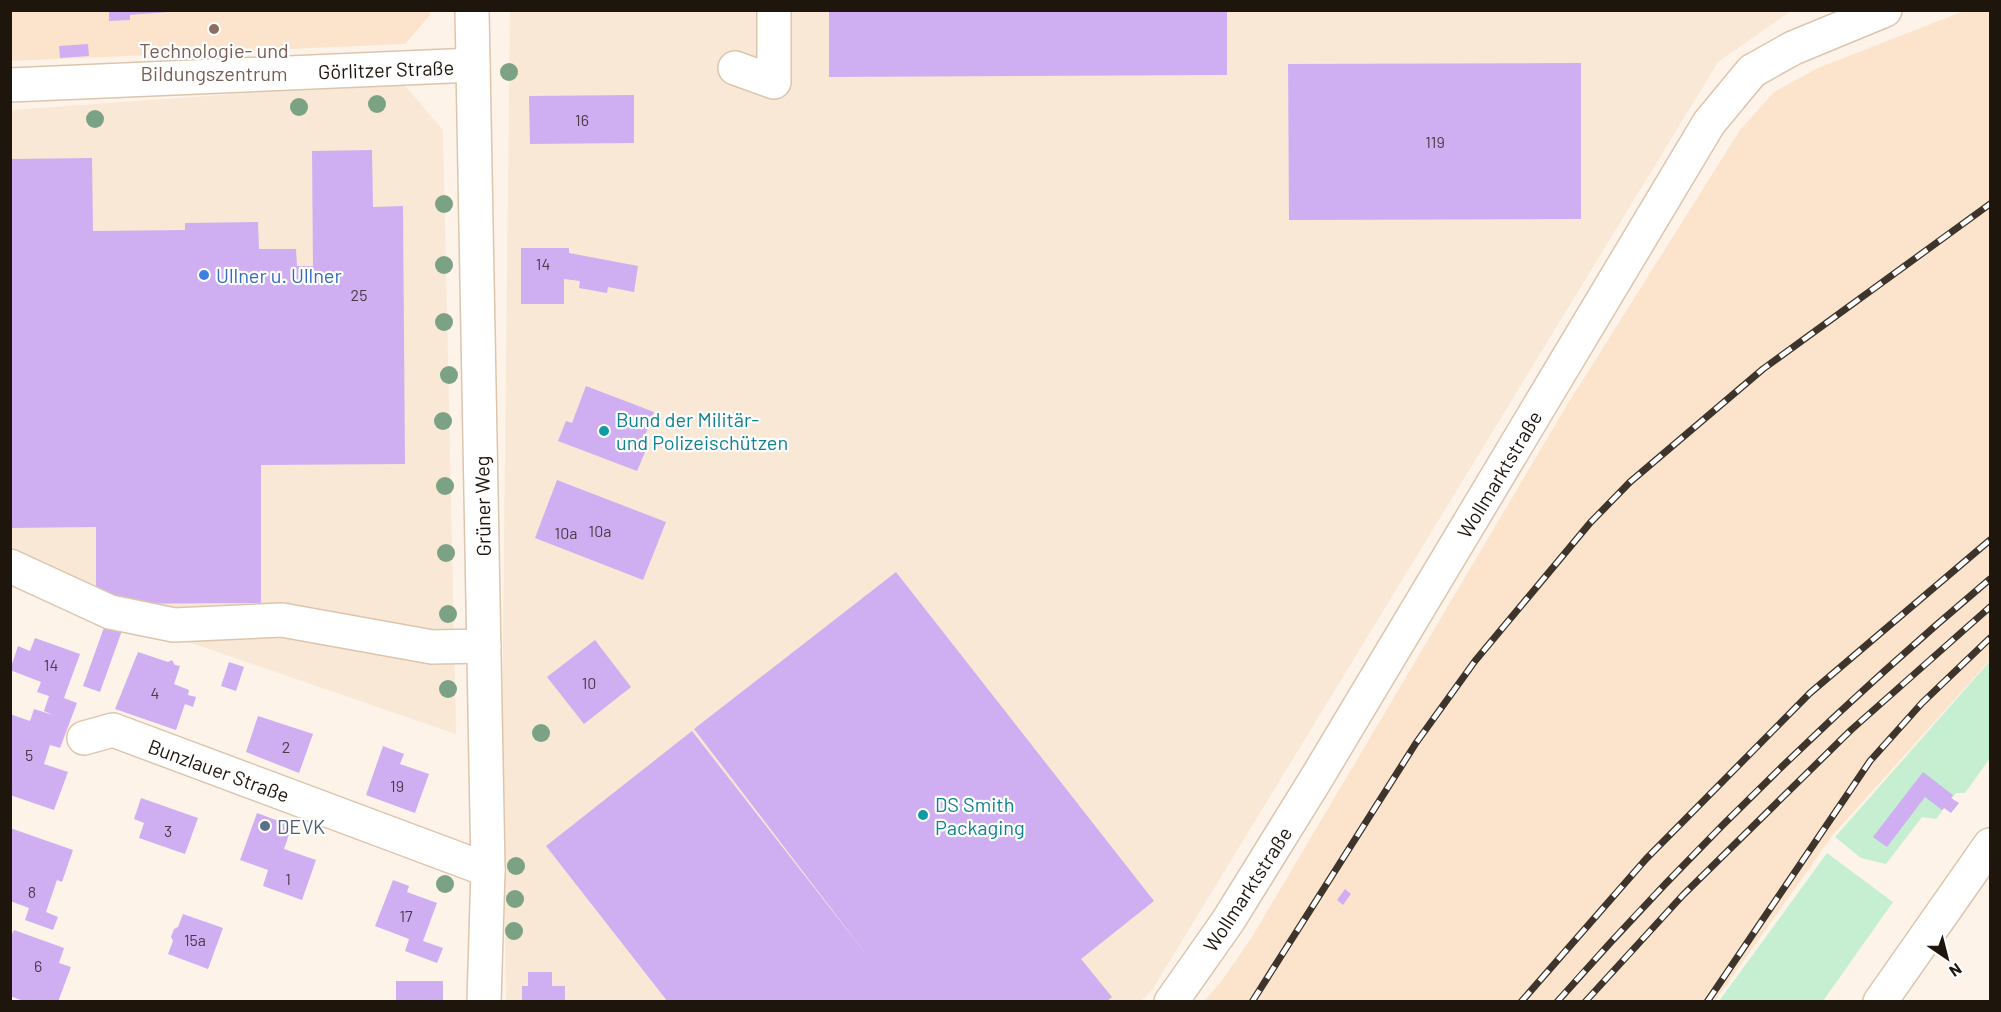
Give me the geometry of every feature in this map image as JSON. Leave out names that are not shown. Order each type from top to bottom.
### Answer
[{"type":"street","name":"Grüner Weg","points":[[472,10],[488,870],[484,1002]]},
{"type":"street","points":[[735,68],[774,81],[774,10]]},
{"type":"street","name":"Wollmarktstraße","points":[[1171,1002],[1228,921],[1316,779],[1709,123],[1752,71],[1793,48],[1885,10]]},
{"type":"street","name":"Görlitzer Straße","points":[[10,85],[473,65]]},
{"type":"street","points":[[10,566],[110,612],[174,625],[282,620],[432,647],[484,646]]},
{"type":"street","name":"Bunzlauer Straße","points":[[84,738],[113,730],[488,870]]},
{"type":"street","points":[[1890,998],[1990,845]]},
{"type":"shaded area","name":"Technologie- und Bildungszentrum","points":[[10,11],[430,11],[430,15],[405,44],[11,61]]},
{"type":"shaded area","points":[[510,11],[1791,11],[1718,62],[1152,990],[1141,1001],[506,1002],[502,727]]},
{"type":"shaded area","points":[[1964,11],[1990,11],[1990,660],[1833,835],[1715,1001],[1203,1002],[1220,983],[1252,937],[1567,405],[1740,130],[1774,92],[1818,68]]},
{"type":"shaded area","points":[[402,82],[443,130],[456,734],[11,581],[11,110]]},
{"type":"green space","points":[[1990,661],[1990,758],[1965,793],[1956,793],[1936,819],[1922,817],[1886,864],[1861,858],[1835,837]]},
{"type":"green space","points":[[1827,853],[1893,902],[1823,1001],[1719,1001]]},
{"type":"building","points":[[109,10],[168,10],[168,12],[130,15],[130,20],[109,21]]},
{"type":"building","points":[[829,10],[1227,10],[1227,75],[829,77]]},
{"type":"building","points":[[88,44],[89,56],[60,58],[59,46]]},
{"type":"building","points":[[1581,63],[1581,219],[1289,220],[1288,64]]},
{"type":"building","points":[[634,95],[634,143],[530,144],[529,96]]},
{"type":"building","points":[[372,150],[373,207],[403,206],[405,464],[261,465],[261,603],[96,604],[96,527],[10,528],[10,159],[92,158],[93,231],[185,230],[185,223],[258,222],[259,249],[296,249],[297,266],[313,266],[312,151]]},
{"type":"building","points":[[521,248],[569,248],[569,253],[638,266],[634,292],[608,287],[607,293],[579,288],[580,281],[564,279],[564,304],[521,304]]},
{"type":"building","name":"Bund der Militär- und Polizeischützen","points":[[586,386],[654,412],[643,441],[649,443],[637,471],[558,441],[566,421],[572,423]]},
{"type":"building","points":[[557,480],[666,522],[643,580],[535,538]]},
{"type":"building","name":"DS Smith Packaging","points":[[896,572],[1154,901],[1081,959],[1112,997],[1106,1002],[668,1002],[546,846],[692,731],[869,958],[694,729]]},
{"type":"building","points":[[107,619],[124,625],[100,692],[83,686]]},
{"type":"building","points":[[35,638],[80,654],[64,698],[77,703],[60,748],[50,745],[44,764],[68,772],[54,810],[10,795],[10,714],[30,721],[34,709],[53,715],[44,711],[49,696],[37,692],[41,682],[10,670],[18,646],[30,651]]},
{"type":"building","points":[[595,640],[631,687],[584,724],[547,677]]},
{"type":"building","points":[[138,652],[168,662],[172,660],[175,665],[180,666],[174,684],[189,690],[188,695],[196,697],[193,707],[185,704],[176,730],[115,709]]},
{"type":"building","points":[[229,662],[244,667],[236,691],[221,686]]},
{"type":"building","points":[[258,716],[313,734],[299,773],[246,752]]},
{"type":"building","points":[[383,746],[404,754],[400,764],[429,774],[415,813],[366,795]]},
{"type":"building","points":[[1923,772],[1953,795],[1951,798],[1959,803],[1951,813],[1944,808],[1942,810],[1925,797],[1887,847],[1873,837]]},
{"type":"building","points":[[141,798],[198,818],[185,854],[139,838],[144,823],[134,819]]},
{"type":"building","points":[[257,813],[292,826],[284,849],[316,860],[302,900],[263,886],[268,870],[240,860]]},
{"type":"building","points":[[10,828],[73,850],[62,882],[57,880],[46,912],[58,917],[53,930],[25,920],[29,908],[10,901]]},
{"type":"building","points":[[393,880],[409,886],[407,892],[437,903],[423,941],[443,948],[437,963],[405,951],[409,939],[375,926]]},
{"type":"building","points":[[1345,889],[1351,894],[1343,905],[1337,900]]},
{"type":"building","points":[[183,914],[223,928],[208,969],[168,954],[173,941],[171,937],[174,929],[178,927]]},
{"type":"building","points":[[14,930],[64,948],[59,963],[71,967],[58,1002],[26,1002],[10,996],[10,938]]},
{"type":"building","points":[[528,972],[552,972],[552,986],[565,986],[565,1002],[522,1002],[522,986],[528,986]]},
{"type":"building","points":[[396,981],[443,981],[443,1002],[396,1002]]},
{"type":"railway","points":[[1252,1002],[1416,743],[1475,661],[1590,523],[1630,482],[1763,369],[1990,204]]},
{"type":"railway","points":[[1521,1002],[1646,859],[1810,693],[1990,540]]},
{"type":"railway","points":[[1557,1002],[1659,890],[1766,782],[1876,678],[1990,579]]},
{"type":"railway","points":[[1585,1002],[1683,895],[1851,730],[1990,607]]},
{"type":"railway","points":[[1707,1002],[1870,761],[1922,703],[1990,638]]},
{"type":"place","name":"Technologie- und Bildungszentrum","points":[[214,29]]},
{"type":"place","name":"Ullner u. Ullner","points":[[204,275]]},
{"type":"place","name":"Bund der Militär- und Polizeischützen","points":[[604,431]]},
{"type":"place","name":"DS Smith Packaging","points":[[923,815]]},
{"type":"place","name":"DEVK","points":[[265,826]]}]
